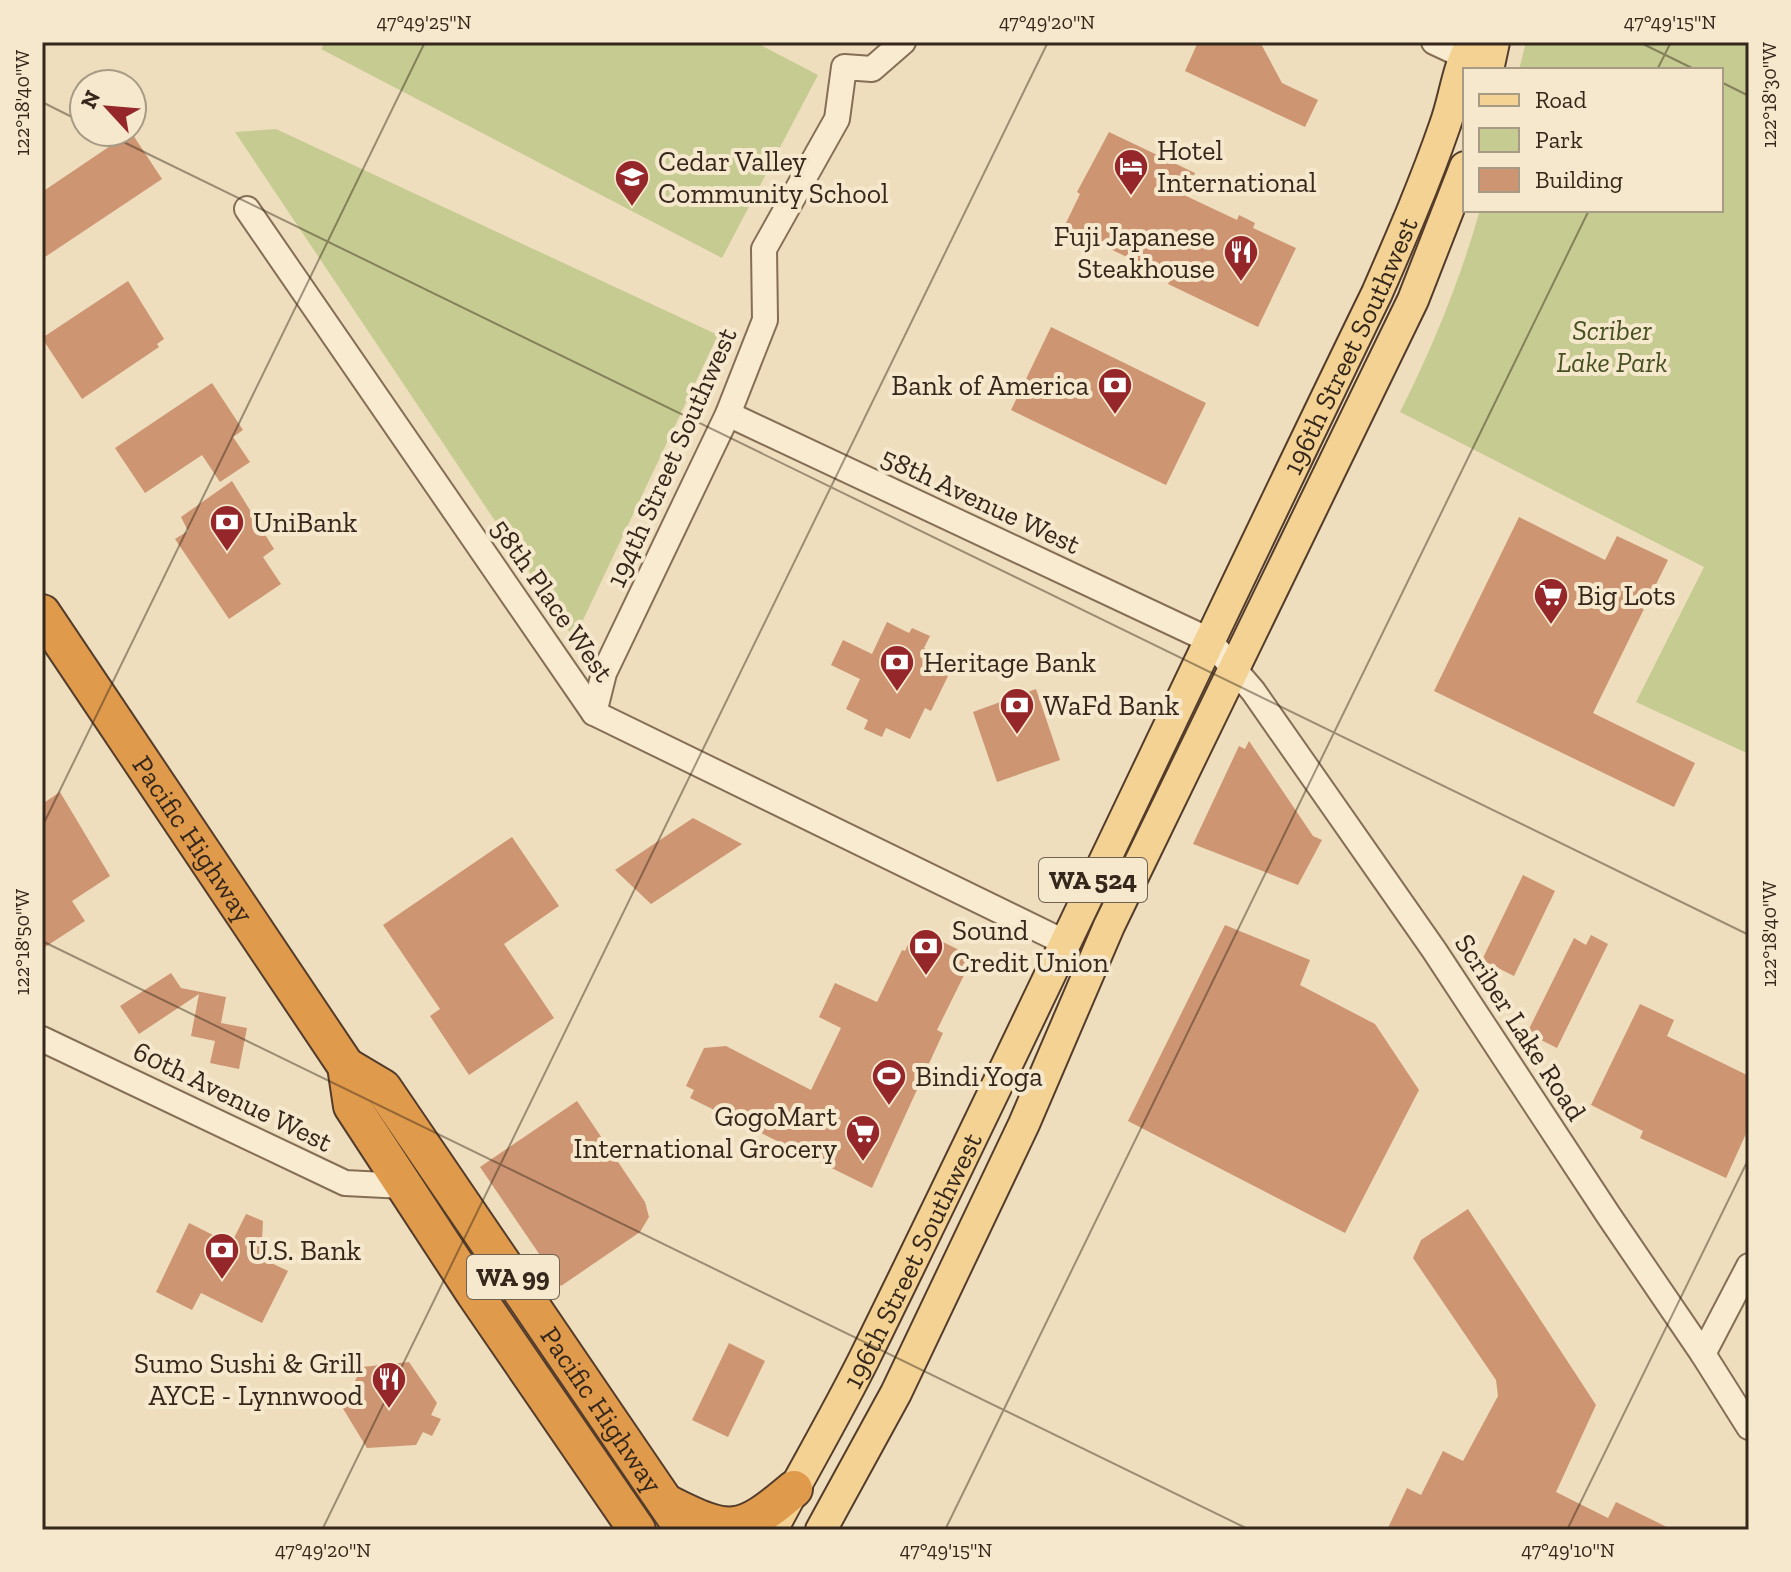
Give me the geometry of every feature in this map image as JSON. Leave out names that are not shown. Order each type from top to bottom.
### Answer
[{"type":"highway","name":"Pacific Highway","points":[[42,613],[346,1066],[352,1106],[632,1525]]},
{"type":"highway","name":"Pacific Highway","points":[[346,1066],[383,1088],[676,1516]]},
{"type":"highway","points":[[676,1516],[733,1527],[768,1511],[794,1489]]},
{"type":"main road","name":"196th Street Southwest","points":[[1473,60],[1494,42]]},
{"type":"main road","name":"196th Street Southwest","points":[[772,1530],[863,1361],[955,1176],[1064,942],[1377,293],[1419,199],[1463,83]]},
{"type":"main road","points":[[1463,124],[1458,150],[1463,163]]},
{"type":"main road","name":"196th Street Southwest","points":[[821,1530],[896,1393],[1024,1124],[1109,926],[1413,300],[1463,173]]},
{"type":"main road","points":[[1064,942],[1073,951],[1074,958],[1067,977],[1068,993],[1076,1002]]},
{"type":"main road","points":[[955,1176],[956,1224],[968,1240]]},
{"type":"street","name":"194th Street Southwest","points":[[594,713],[604,673],[728,414],[765,320],[764,249],[837,119],[844,67],[872,69],[903,42]]},
{"type":"street","points":[[1434,42],[1473,60]]},
{"type":"street","name":"58th Place West","points":[[247,209],[594,713],[1064,942]]},
{"type":"street","name":"58th Avenue West","points":[[728,414],[1209,640]]},
{"type":"street","points":[[1209,640],[1234,666]]},
{"type":"street","name":"Scriber Lake Road","points":[[1234,666],[1434,950],[1749,1427]]},
{"type":"street","name":"60th Avenue West","points":[[42,1039],[345,1183],[404,1186]]},
{"type":"street","points":[[1703,1354],[1749,1266]]},
{"type":"green space","points":[[325,42],[755,42],[818,75],[722,258],[321,49]]},
{"type":"green space","name":"Scriber Lake Park","points":[[1526,42],[1749,42],[1749,754],[1636,702],[1704,567],[1400,412],[1445,313],[1479,212],[1723,212],[1723,68],[1520,68]]},
{"type":"green space","points":[[276,129],[718,335],[574,639],[235,132]]},
{"type":"building","points":[[1198,42],[1260,42],[1282,83],[1318,100],[1305,127],[1185,71]]},
{"type":"building","points":[[1109,132],[1195,173],[1184,195],[1237,220],[1239,215],[1255,223],[1253,228],[1296,248],[1258,327],[1168,284],[1171,278],[1064,227],[1080,194],[1077,192]]},
{"type":"building","points":[[107,148],[142,148],[162,179],[42,259],[42,192]]},
{"type":"building","points":[[128,281],[164,339],[157,344],[159,347],[82,399],[42,338]]},
{"type":"building","points":[[1051,327],[1206,403],[1166,485],[1011,410]]},
{"type":"building","points":[[212,383],[243,430],[233,437],[250,462],[220,482],[202,455],[145,493],[115,448]]},
{"type":"building","name":"UniBank","points":[[232,481],[274,549],[263,557],[281,584],[229,619],[175,539],[188,531],[181,517]]},
{"type":"building","name":"Big Lots","points":[[1519,517],[1605,560],[1617,536],[1668,560],[1593,713],[1695,763],[1674,807],[1434,691]]},
{"type":"building","name":"Heritage Bank","points":[[887,622],[909,633],[912,628],[930,636],[924,648],[948,660],[941,673],[948,676],[931,711],[925,708],[910,739],[886,728],[882,737],[864,729],[868,720],[846,709],[860,679],[831,665],[843,640],[872,654]]},
{"type":"building","name":"WaFd Bank","points":[[1036,689],[1060,760],[997,782],[973,712]]},
{"type":"building","points":[[1249,741],[1313,836],[1322,840],[1298,885],[1193,844],[1239,746],[1245,749]]},
{"type":"building","points":[[60,792],[110,876],[72,901],[85,921],[42,949],[42,804]]},
{"type":"building","points":[[693,818],[742,844],[651,904],[615,870]]},
{"type":"building","points":[[512,837],[559,906],[504,944],[554,1018],[469,1075],[430,1016],[440,1009],[383,925]]},
{"type":"building","points":[[1523,875],[1555,891],[1514,976],[1482,960]]},
{"type":"building","points":[[1225,925],[1310,960],[1300,985],[1375,1024],[1419,1090],[1345,1233],[1128,1121]]},
{"type":"building","points":[[919,930],[973,957],[937,1030],[943,1033],[872,1188],[690,1098],[694,1090],[686,1086],[704,1048],[726,1046],[811,1090],[841,1028],[819,1017],[835,983],[877,1002],[902,950],[905,951],[914,932],[917,934]]},
{"type":"building","points":[[1591,935],[1608,944],[1557,1048],[1527,1033],[1574,938],[1586,945]]},
{"type":"building","points":[[171,973],[181,988],[226,997],[221,1023],[247,1028],[239,1069],[210,1063],[215,1041],[191,1036],[199,994],[139,1034],[120,1006]]},
{"type":"building","points":[[1640,1004],[1674,1020],[1667,1036],[1749,1076],[1749,1127],[1726,1178],[1640,1138],[1643,1131],[1591,1105]]},
{"type":"building","points":[[577,1101],[645,1202],[649,1217],[640,1232],[561,1286],[480,1167]]},
{"type":"building","points":[[1468,1209],[1596,1405],[1556,1492],[1608,1518],[1616,1502],[1673,1530],[1387,1530],[1407,1488],[1421,1495],[1443,1451],[1463,1461],[1498,1396],[1496,1380],[1413,1258],[1421,1240]]},
{"type":"building","name":"U.S. Bank","points":[[246,1214],[263,1221],[261,1258],[288,1271],[262,1323],[201,1293],[192,1310],[156,1292],[189,1223],[231,1244]]},
{"type":"building","points":[[729,1343],[765,1361],[728,1437],[692,1420]]},
{"type":"building","points":[[409,1362],[437,1403],[431,1415],[441,1419],[432,1436],[423,1432],[416,1445],[367,1448],[342,1407],[362,1367]]},
{"type":"place","name":"Hotel International","points":[[1131,197]]},
{"type":"place","name":"Cedar Valley Community School","points":[[632,208]]},
{"type":"place","name":"Fuji Japanese Steakhouse","points":[[1241,283]]},
{"type":"place","name":"Bank of America","points":[[1115,416]]},
{"type":"place","name":"UniBank","points":[[227,553]]},
{"type":"place","name":"Big Lots","points":[[1551,626]]},
{"type":"place","name":"Heritage Bank","points":[[897,693]]},
{"type":"place","name":"WaFd Bank","points":[[1017,736]]},
{"type":"place","name":"Sound Credit Union","points":[[926,977]]},
{"type":"place","name":"Bindi Yoga","points":[[889,1107]]},
{"type":"place","name":"GogoMart International Grocery","points":[[863,1163]]},
{"type":"place","name":"U.S. Bank","points":[[222,1281]]},
{"type":"place","name":"Sumo Sushi & Grill AYCE - Lynnwood","points":[[389,1410]]}]
